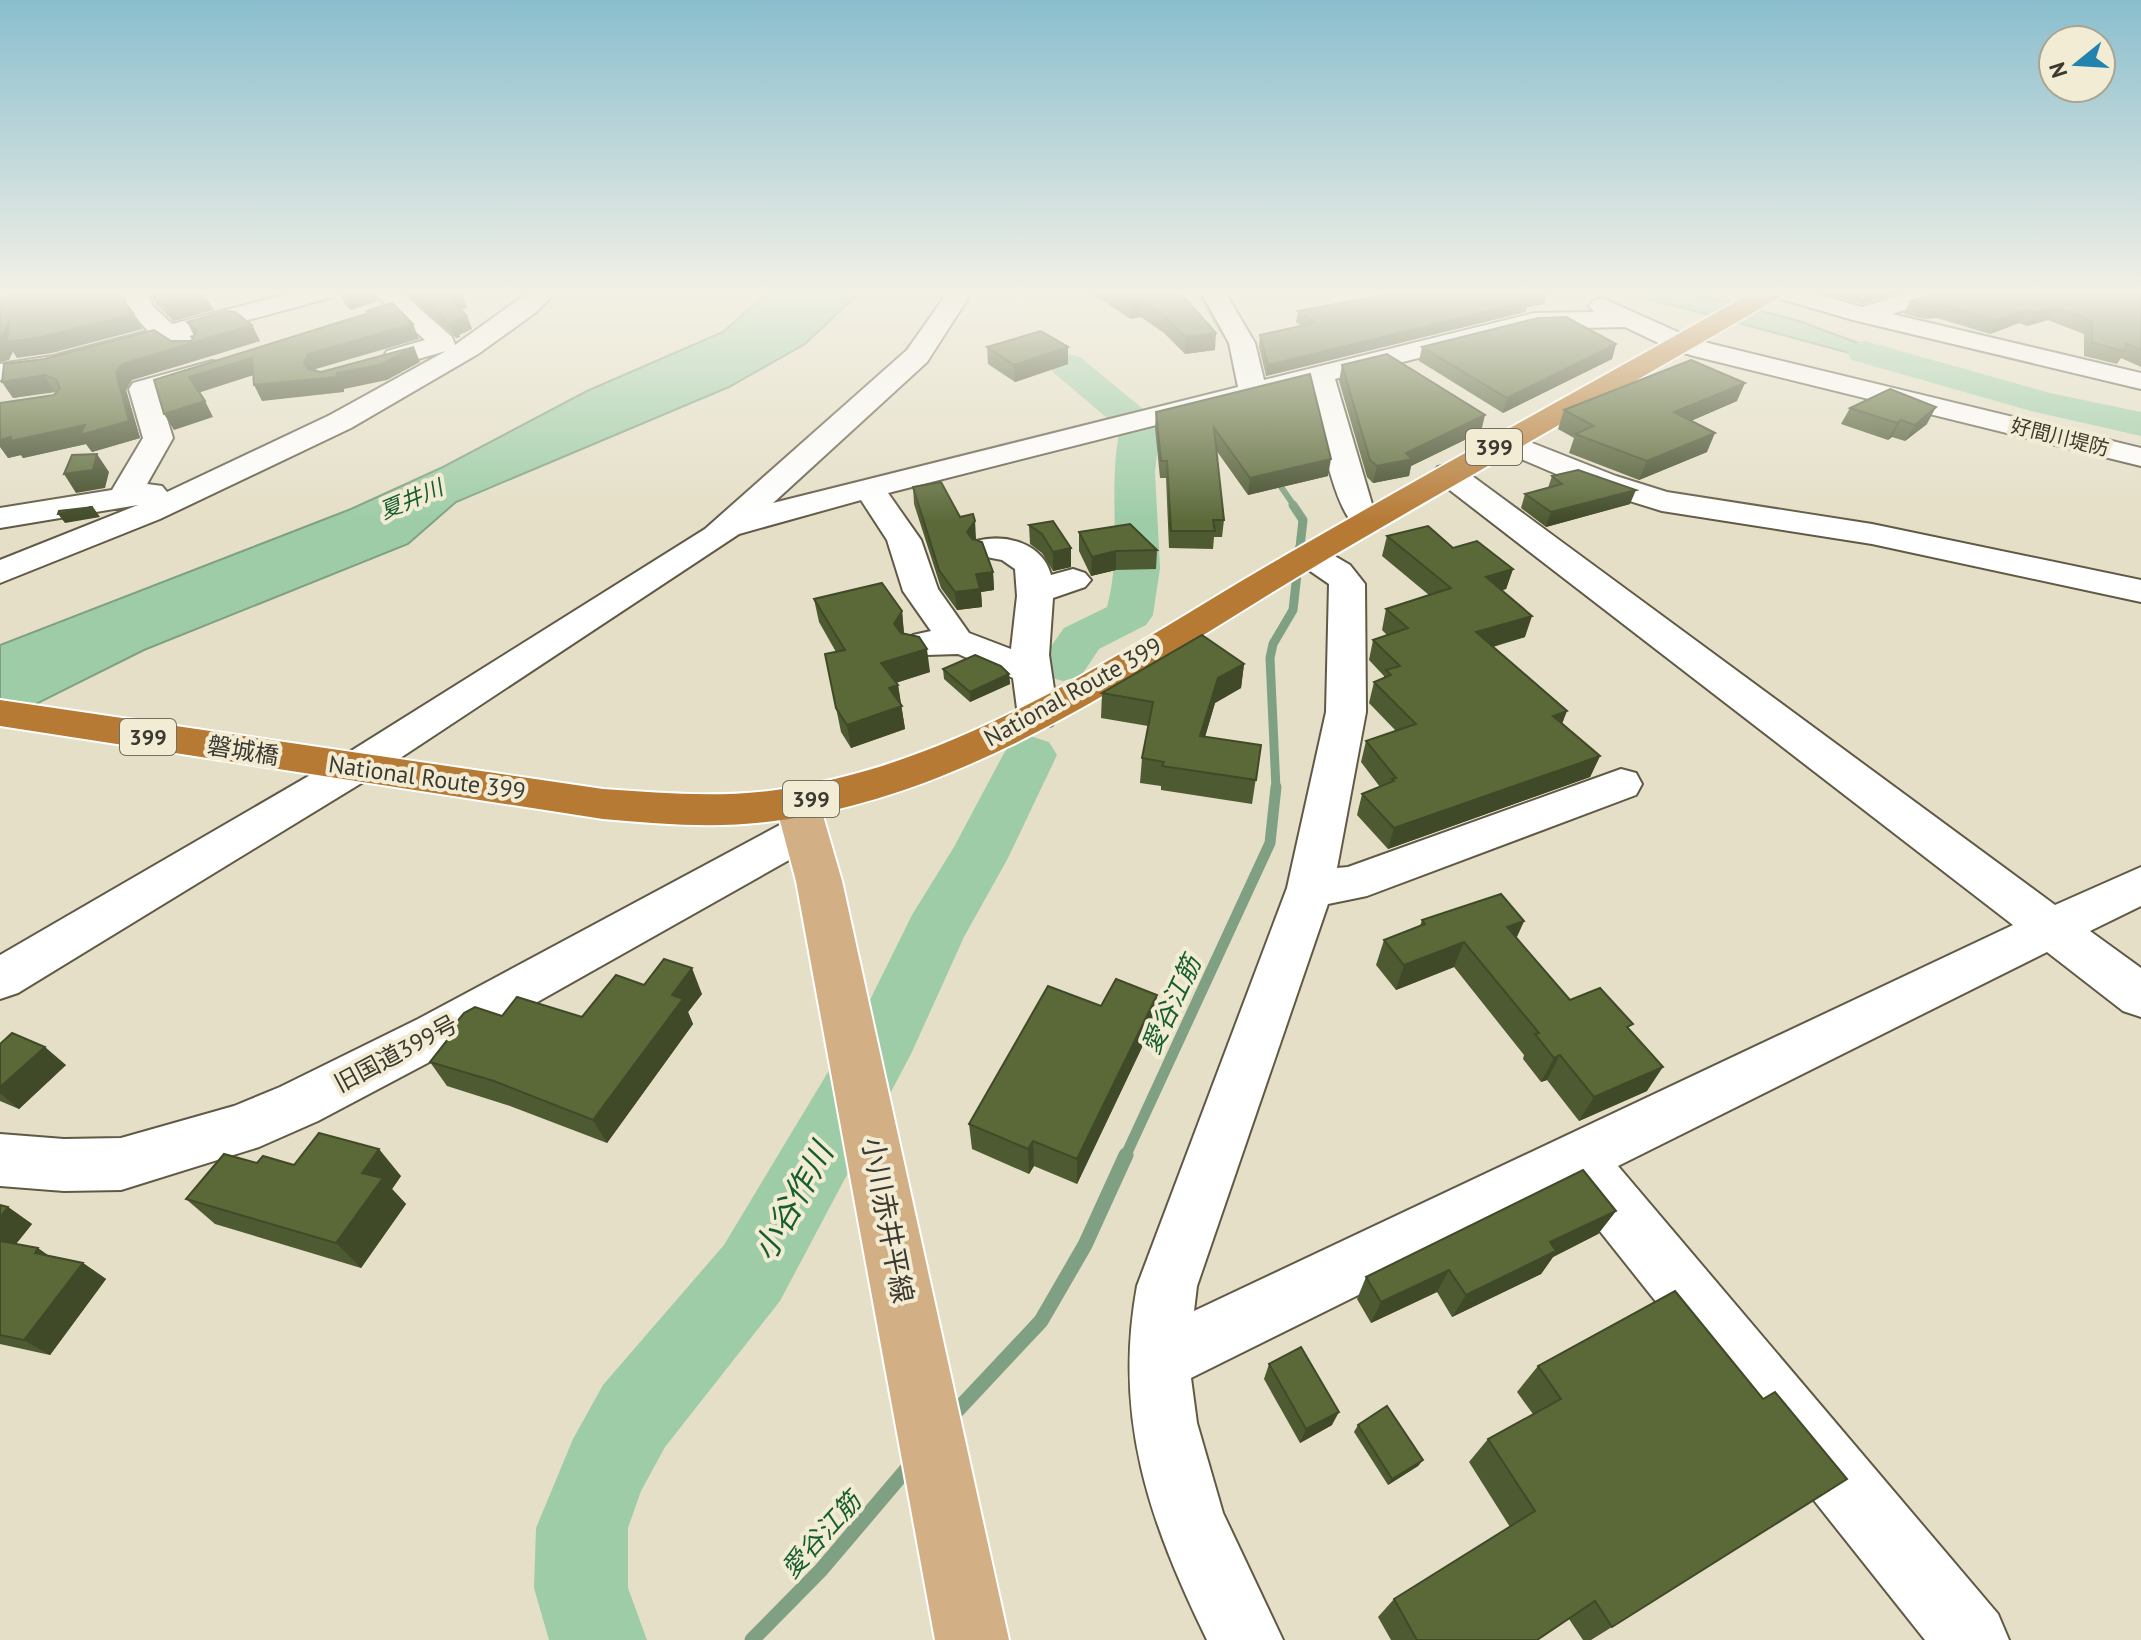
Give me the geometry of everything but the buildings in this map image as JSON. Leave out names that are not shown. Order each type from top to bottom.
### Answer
[{"type":"highway","name":"National Route 399","points":[[296,760],[358,766],[603,804],[672,810],[733,810],[807,838],[888,781],[943,761],[1038,716],[1449,474],[1502,432],[1629,369]]},
{"type":"highway","name":"磐城橋","points":[[0,713],[296,760]]},
{"type":"main road","name":"小川赤井平線","points":[[807,838],[972,1640]]},
{"type":"street","points":[[30,369],[58,376],[81,369]]},
{"type":"street","points":[[124,497],[158,438],[143,389],[210,369]]},
{"type":"street","points":[[0,518],[158,492],[206,475],[418,369]]},
{"type":"street","points":[[0,572],[179,500],[332,427],[437,369]]},
{"type":"street","points":[[0,979],[358,766],[728,527],[903,369]]},
{"type":"street","points":[[1231,369],[1242,394]]},
{"type":"street","points":[[1242,369],[1242,394]]},
{"type":"street","points":[[728,527],[869,488],[1348,369]]},
{"type":"street","points":[[1405,369],[1426,382]]},
{"type":"street","points":[[1783,369],[1971,415],[2005,431],[2063,447],[2099,470],[2135,470]]},
{"type":"street","points":[[1319,376],[1356,507],[1369,521]]},
{"type":"street","points":[[1502,432],[1605,483],[1662,501],[1872,534],[2141,591]]},
{"type":"street","points":[[1449,474],[2141,996]]},
{"type":"street","points":[[869,488],[904,540],[921,591],[944,621],[936,643],[968,642],[1033,671]]},
{"type":"street","points":[[93,536],[104,525],[158,492]]},
{"type":"street","points":[[988,548],[1012,550],[1028,560],[1035,577],[1030,650],[1038,716]]},
{"type":"street","points":[[1246,1640],[1203,1549],[1172,1460],[1161,1405],[1158,1320],[1167,1286],[1310,888],[1346,712],[1347,584],[1338,572],[1292,565]]},
{"type":"street","points":[[2087,579],[2141,609]]},
{"type":"street","points":[[1036,592],[1073,580]]},
{"type":"street","points":[[1310,888],[1351,884],[1621,784]]},
{"type":"street","name":"旧国道399号","points":[[0,1160],[64,1165],[121,1164],[239,1129],[299,1104],[436,1034],[807,838]]},
{"type":"street","points":[[1158,1361],[2141,885]]},
{"type":"street","points":[[1576,1158],[1972,1640]]},
{"type":"water","name":"夏井川","points":[[639,369],[762,369],[729,387],[456,502],[408,544],[144,650],[0,722],[0,645],[351,509],[443,467],[587,391]]},
{"type":"water","points":[[1907,369],[1927,369],[1979,388]]},
{"type":"waterway","name":"小谷作川","points":[[1063,665],[1082,638],[1129,615],[1137,568],[1134,472],[1140,426],[1071,369]]},
{"type":"waterway","points":[[1923,369],[2044,403],[2141,424]]},
{"type":"waterway","name":"愛谷江筋","points":[[1275,478],[1295,507]]},
{"type":"waterway","name":"愛谷江筋","points":[[1276,788],[1270,658],[1273,644],[1293,610],[1303,520],[1293,505]]},
{"type":"waterway","name":"小谷作川","points":[[598,1640],[581,1588],[582,1528],[604,1470],[634,1416],[752,1273],[887,1034],[934,933],[978,858],[1030,755]]},
{"type":"waterway","name":"愛谷江筋","points":[[1125,1157],[1270,843],[1276,788]]},
{"type":"waterway","name":"愛谷江筋","points":[[950,1418],[1041,1321],[1085,1245],[1126,1155]]},
{"type":"waterway","name":"愛谷江筋","points":[[752,1640],[821,1570],[911,1464]]}]
